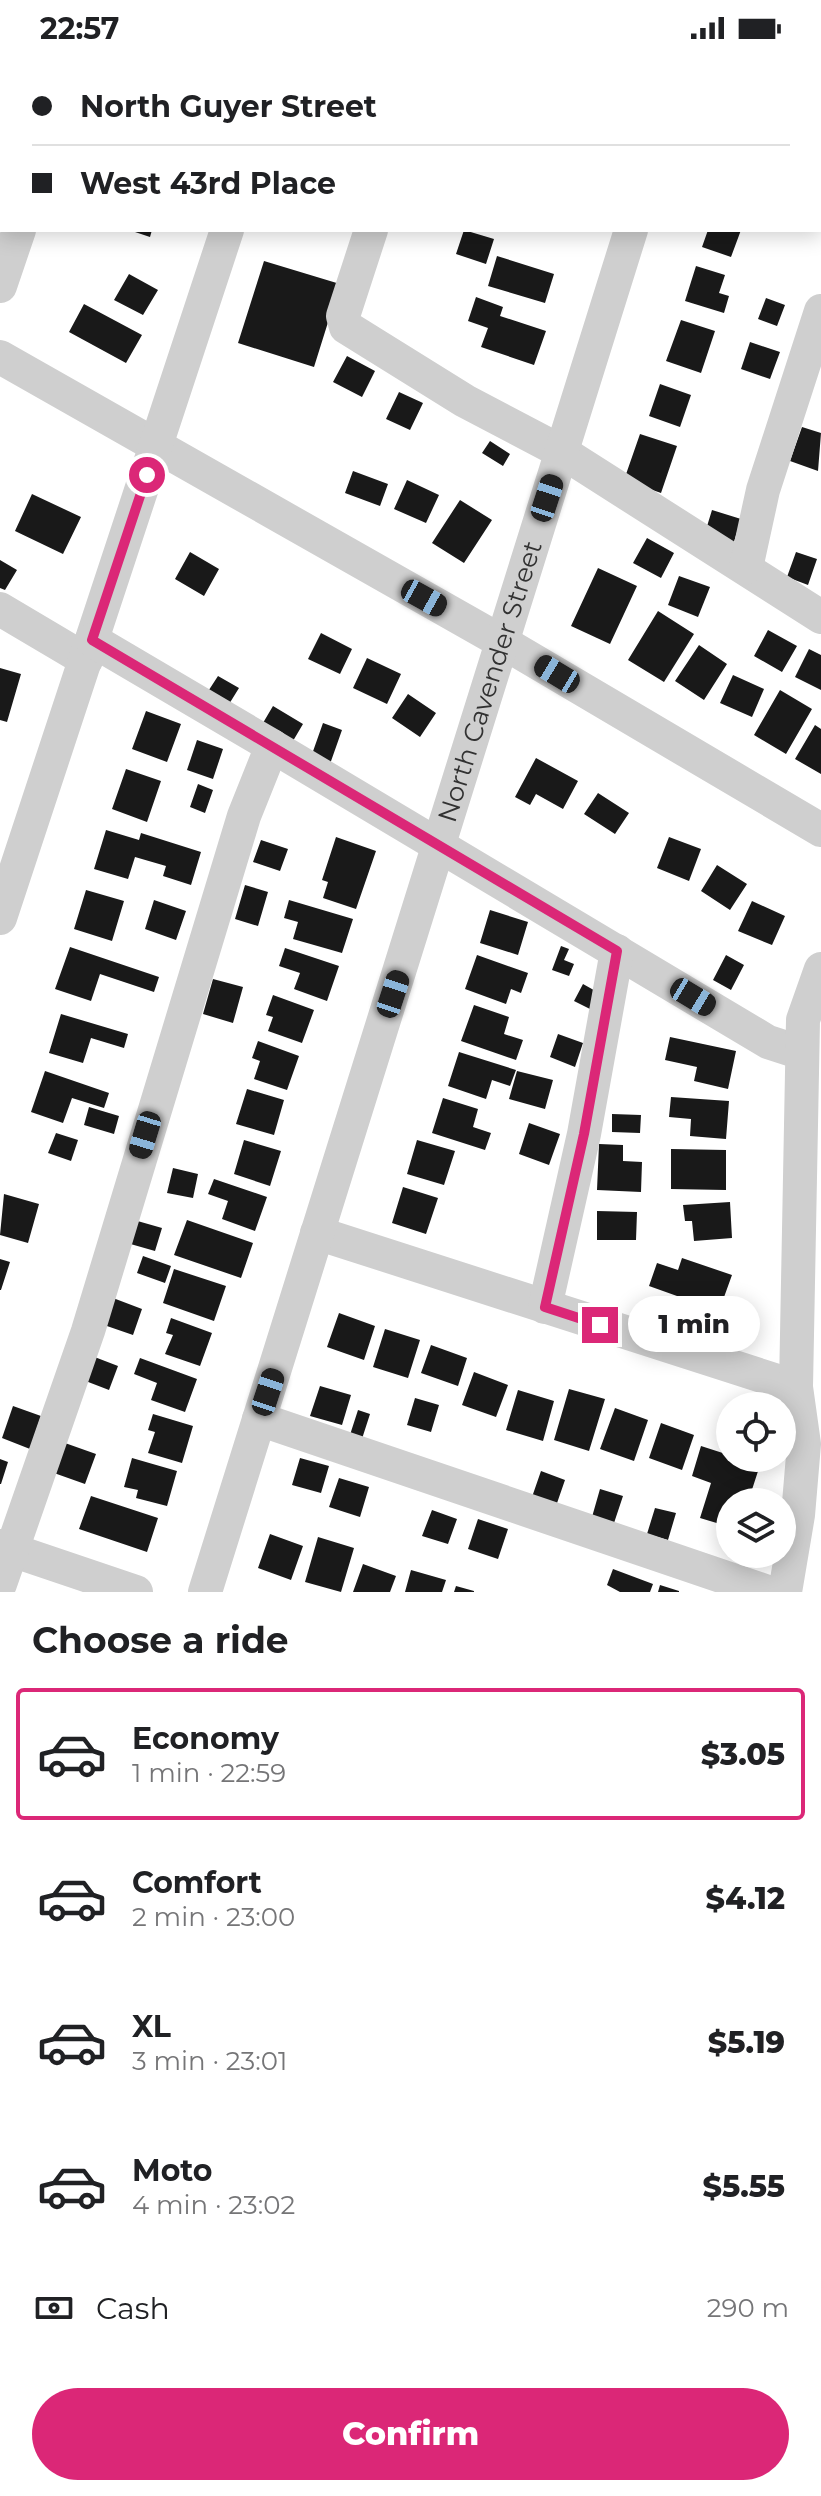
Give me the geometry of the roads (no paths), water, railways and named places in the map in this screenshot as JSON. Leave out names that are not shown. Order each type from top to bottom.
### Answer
[{"type":"street","points":[[0,286],[18,232]]},
{"type":"street","points":[[0,918],[226,232]]},
{"type":"street","points":[[370,232],[343,316],[346,327],[465,401],[562,452],[821,617]]},
{"type":"street","name":"North Cavender Street","points":[[205,1592],[630,232]]},
{"type":"street","points":[[746,568],[763,490],[821,311]]},
{"type":"street","points":[[0,357],[504,643],[821,830]]},
{"type":"street","points":[[0,609],[89,650],[272,746],[768,1042],[808,1072]]},
{"type":"street","points":[[0,1584],[5,1548],[88,1331],[244,816],[272,746]]},
{"type":"street","points":[[545,1307],[584,1134],[617,951]]},
{"type":"street","points":[[785,1592],[798,1515],[804,1444],[796,1387],[808,1072],[803,1020],[821,969]]},
{"type":"street","points":[[317,1233],[796,1387]]},
{"type":"street","points":[[259,1419],[768,1592]]},
{"type":"street","points":[[5,1548],[136,1592]]}]
